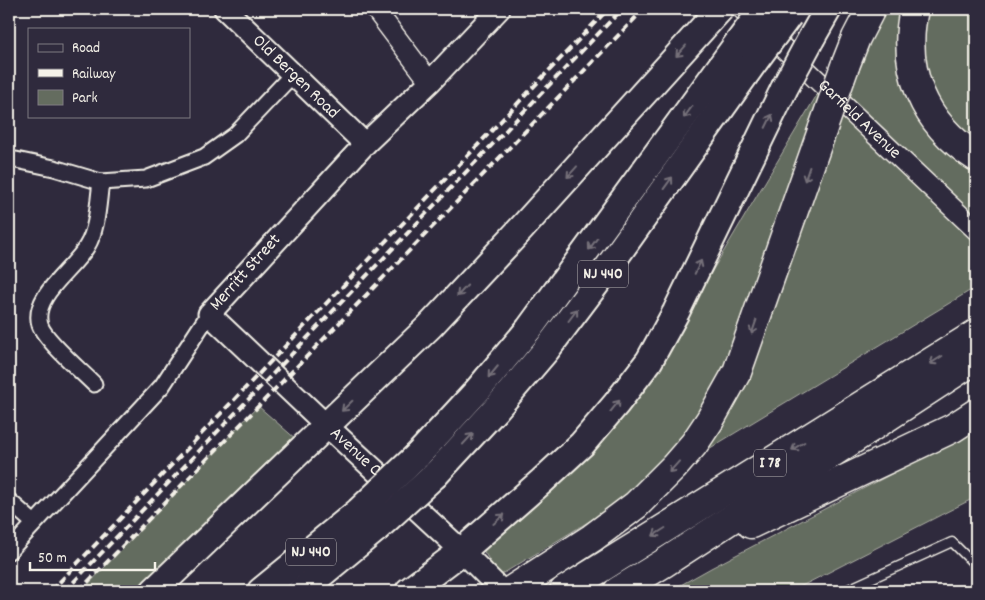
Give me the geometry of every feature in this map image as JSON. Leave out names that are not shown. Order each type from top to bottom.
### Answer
[{"type":"highway","name":"NJ 440","points":[[261,591],[435,475],[548,349],[605,272],[746,52],[763,9]]},
{"type":"highway","points":[[409,591],[462,551],[582,444],[649,361],[676,312],[784,89],[828,9]]},
{"type":"highway","points":[[510,591],[607,528],[636,505],[674,467],[694,444],[710,420],[737,372],[845,66],[856,38],[871,9]]},
{"type":"highway","points":[[914,9],[910,32],[910,58],[920,93],[929,111],[940,126],[954,140],[976,156]]},
{"type":"highway","points":[[154,591],[430,326],[521,229],[717,12]]},
{"type":"highway","name":"NJ 440","points":[[301,591],[368,520],[417,456],[477,391],[530,329],[746,52],[791,12]]},
{"type":"highway","name":"I 78","points":[[564,591],[976,334]]},
{"type":"highway","name":"I 78","points":[[618,591],[664,563],[976,359]]},
{"type":"highway","points":[[664,563],[678,562],[753,522],[952,428],[976,413]]},
{"type":"main road","name":"Old Bergen Road","points":[[225,9],[365,144]]},
{"type":"main road","name":"Merritt Street","points":[[209,314],[365,144],[430,82],[499,9]]},
{"type":"main road","name":"Avenue C","points":[[209,314],[462,551],[502,591]]},
{"type":"street","points":[[375,9],[430,82]]},
{"type":"street","name":"Garfield Avenue","points":[[742,9],[976,230]]},
{"type":"street","points":[[9,161],[16,160],[54,168],[100,182],[146,179],[204,156],[235,135],[293,74]]},
{"type":"street","points":[[94,384],[50,340],[40,326],[39,311],[42,300],[87,246],[93,230],[100,182]]},
{"type":"street","name":"Merritt Street","points":[[9,551],[162,386],[209,314]]},
{"type":"street","points":[[9,501],[34,523]]},
{"type":"lane","points":[[844,591],[952,542],[976,566]]},
{"type":"green space","points":[[868,9],[976,9],[976,287],[499,576],[483,550],[652,372]]},
{"type":"green space","points":[[258,406],[297,440],[143,591],[82,591]]},
{"type":"green space","points":[[976,430],[976,497],[792,591],[670,591],[711,568]]},
{"type":"railway","points":[[51,591],[608,9]]},
{"type":"railway","points":[[65,591],[622,9]]},
{"type":"railway","points":[[79,591],[644,9]]}]
